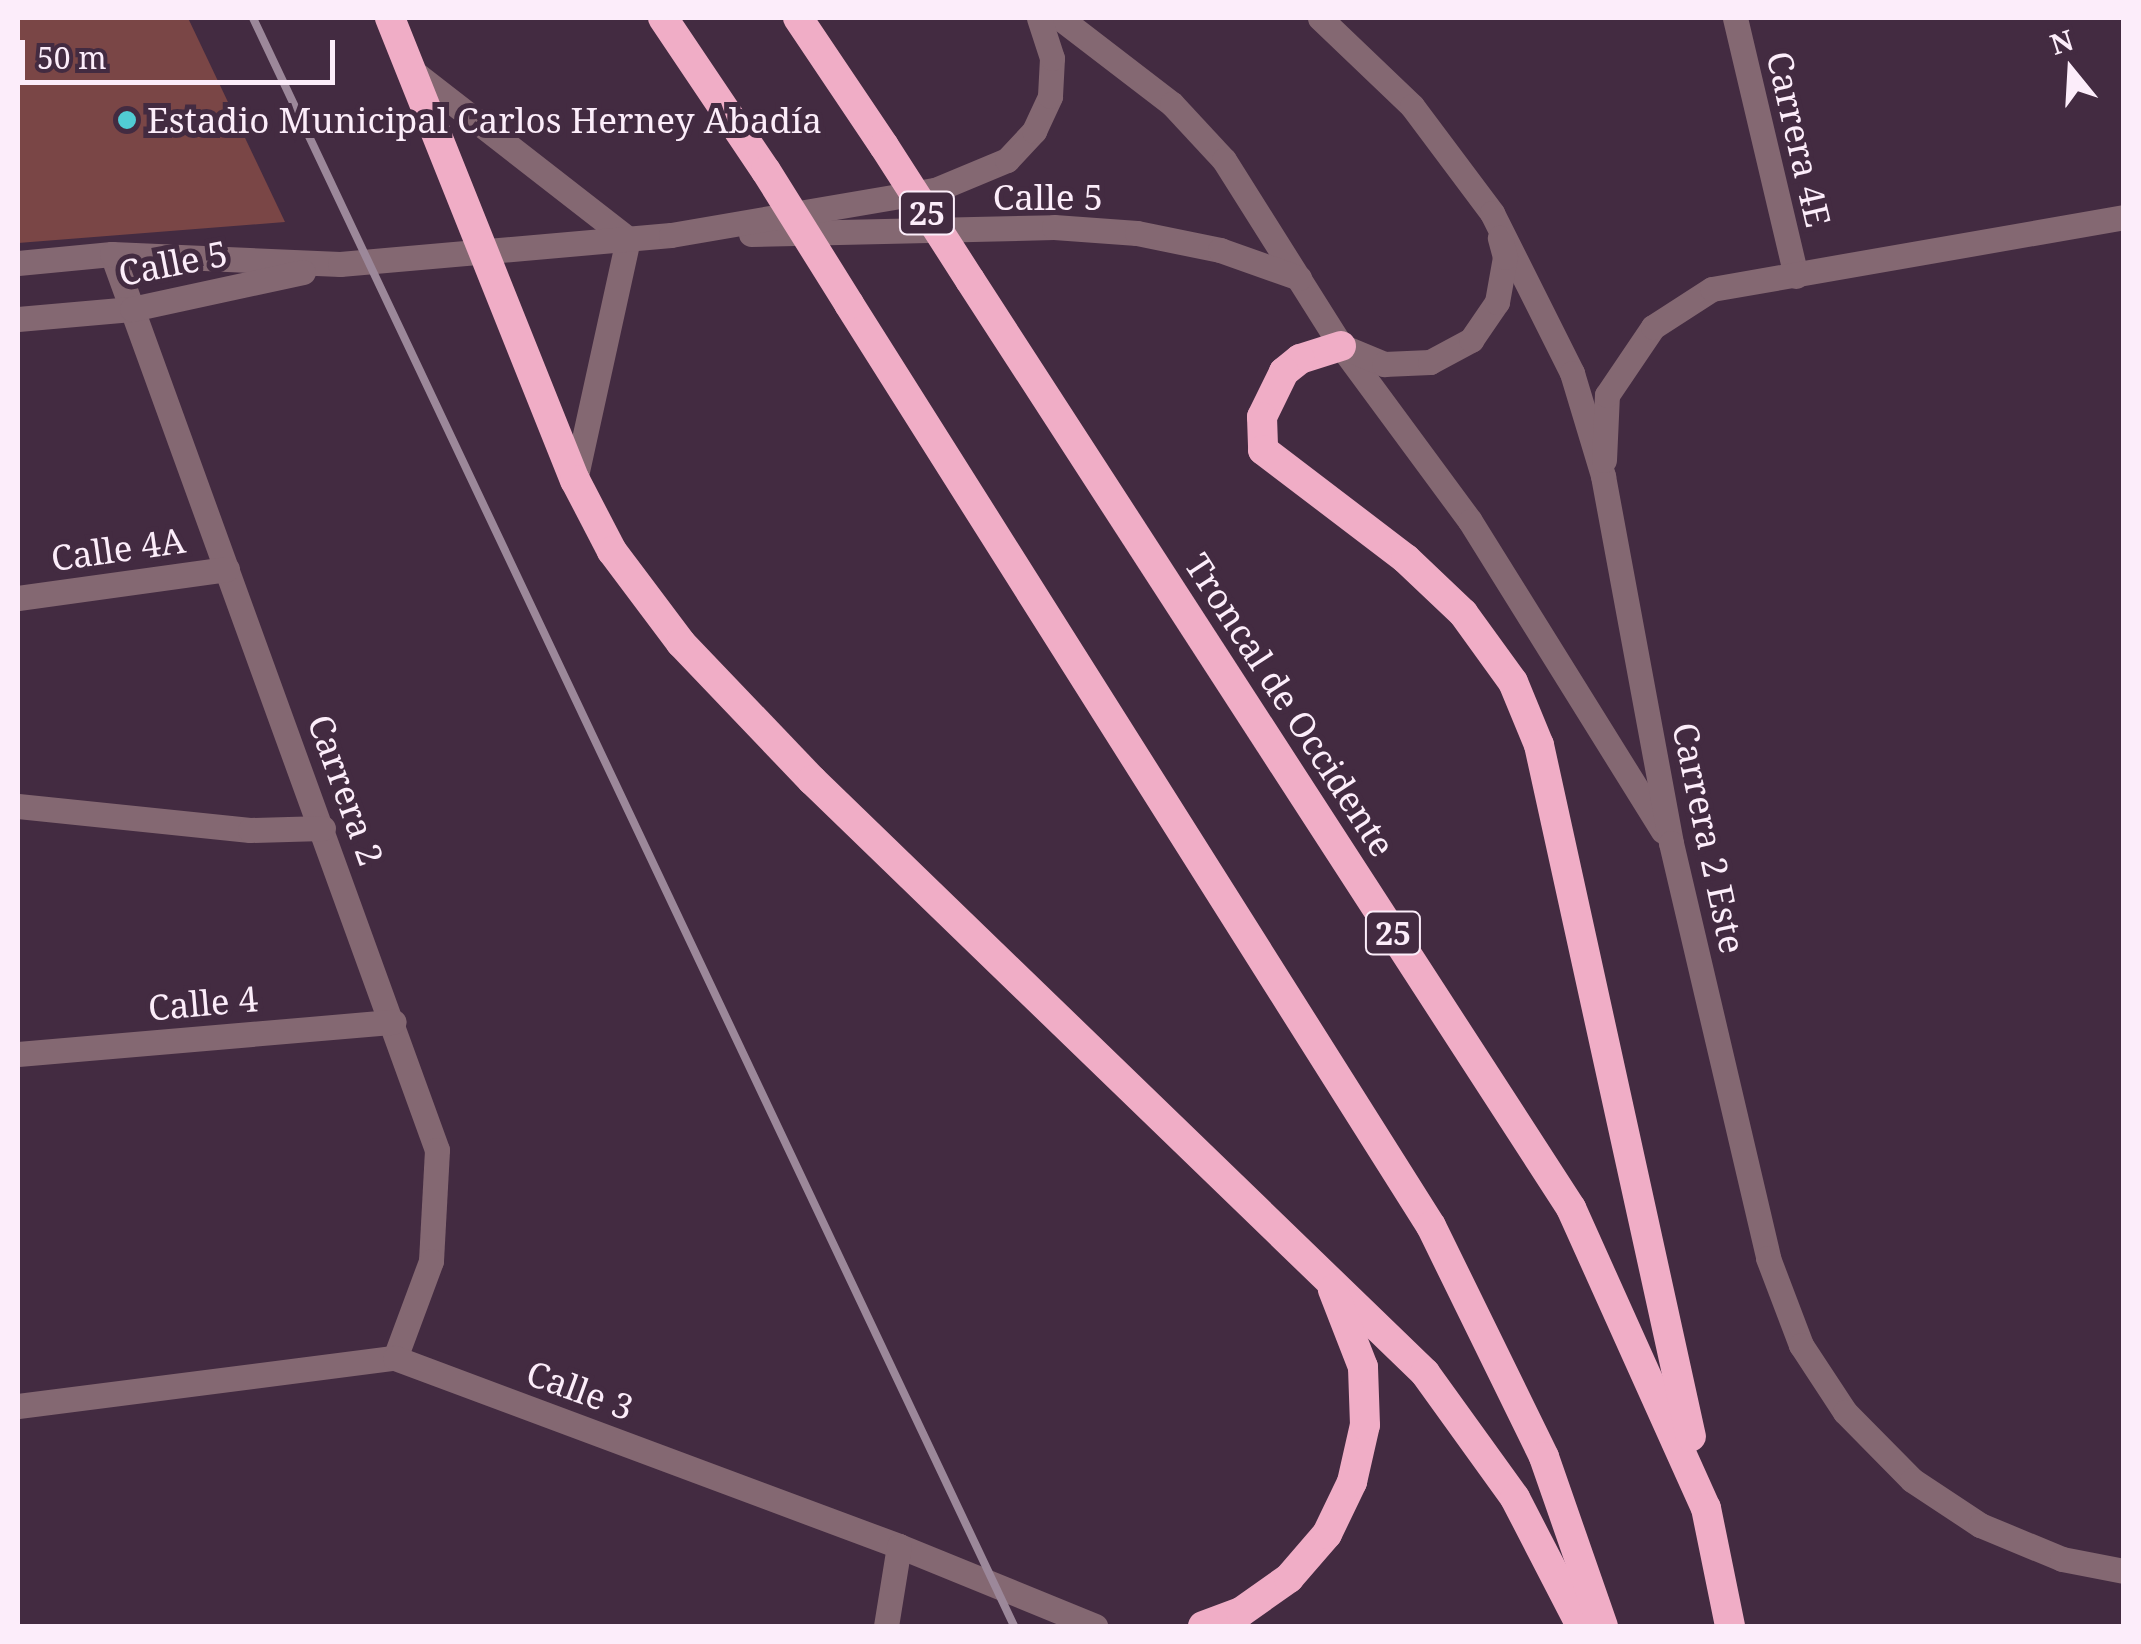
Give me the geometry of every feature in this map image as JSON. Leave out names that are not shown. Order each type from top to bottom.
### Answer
[{"type":"highway","points":[[390,18],[576,480],[612,551],[694,656],[812,780],[1317,1262],[1425,1372],[1515,1498],[1581,1626]]},
{"type":"highway","points":[[663,18],[766,171],[1431,1226],[1544,1458],[1603,1626]]},
{"type":"highway","name":"Troncal de Occidente","points":[[798,18],[1572,1208],[1706,1508],[1730,1626]]},
{"type":"highway","points":[[1342,346],[1300,359],[1284,372],[1262,417],[1263,450],[1406,559],[1462,613],[1513,682],[1538,746],[1706,1508]]},
{"type":"highway","points":[[1203,1626],[1241,1612],[1289,1578],[1326,1534],[1352,1482],[1364,1425],[1363,1367],[1346,1311],[1317,1262]]},
{"type":"street","name":"Calle 5","points":[[671,235],[935,190],[1007,160],[1034,131],[1050,96],[1052,58],[1039,18]]},
{"type":"street","points":[[1060,18],[1172,104],[1224,160],[1342,346],[1470,521],[1671,844]]},
{"type":"street","name":"Carrera 2 Este","points":[[1320,18],[1412,106],[1492,213],[1572,373],[1603,476],[1671,844],[1768,1258],[1802,1344],[1846,1412],[1912,1480],[1980,1525],[2062,1559],[2124,1570]]},
{"type":"street","name":"Carrera 4E","points":[[1735,18],[1796,276]]},
{"type":"street","points":[[411,70],[628,239],[576,480]]},
{"type":"street","points":[[1342,346],[1384,364],[1430,362],[1470,340],[1497,302],[1505,257],[1492,213]]},
{"type":"street","points":[[1603,476],[1608,395],[1653,327],[1712,289],[2124,217]]},
{"type":"street","name":"Calle 5","points":[[18,319],[132,309],[340,264],[671,235],[1054,227],[1137,233],[1220,250],[1299,278]]},
{"type":"street","name":"Calle 5","points":[[18,262],[112,254],[340,264]]},
{"type":"street","name":"Carrera 2","points":[[112,254],[394,1022],[437,1150],[431,1261],[395,1358]]},
{"type":"street","name":"Calle 4A","points":[[18,598],[227,569]]},
{"type":"street","points":[[18,806],[250,830],[323,828]]},
{"type":"street","name":"Calle 4","points":[[18,1054],[394,1022]]},
{"type":"street","name":"Calle 3","points":[[18,1406],[395,1358],[899,1546],[1095,1626]]},
{"type":"street","points":[[886,1626],[899,1546]]},
{"type":"shaded area","name":"Estadio Municipal Carlos Herney Abadía","points":[[18,18],[188,18],[285,222],[18,243]]},
{"type":"railway","points":[[253,18],[1014,1626]]},
{"type":"place","name":"Estadio Municipal Carlos Herney Abadía","points":[[127,120]]}]
